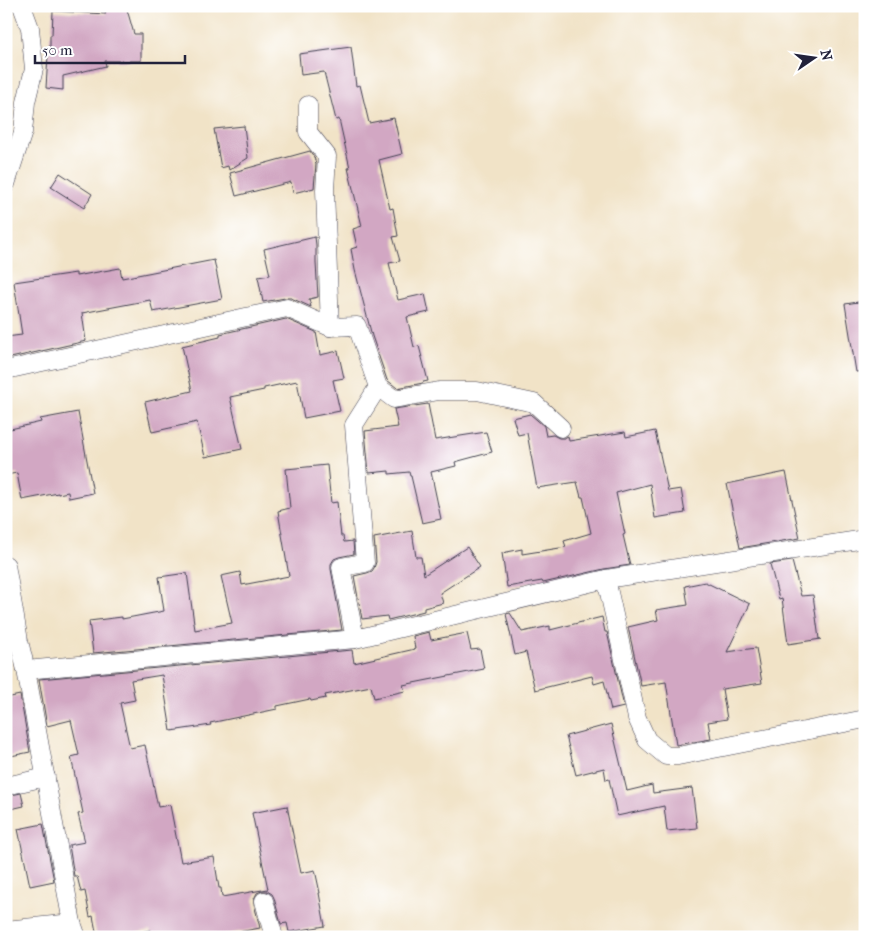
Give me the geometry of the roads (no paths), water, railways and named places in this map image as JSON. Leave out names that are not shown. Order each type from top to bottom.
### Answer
[{"type":"street","points":[[6,184],[23,132],[26,102],[34,69],[30,28],[22,6]]},
{"type":"street","points":[[308,105],[308,132],[327,156],[325,190],[330,327]]},
{"type":"street","points":[[6,370],[287,308],[330,327],[357,326],[378,387],[394,399],[439,391],[477,391],[534,403],[561,428]]},
{"type":"street","points":[[355,639],[341,567],[365,563],[354,425],[378,387]]},
{"type":"street","points":[[26,670],[355,639],[606,579],[865,539]]},
{"type":"street","points":[[6,565],[74,930],[6,930]]},
{"type":"street","points":[[606,579],[637,718],[647,740],[666,756],[678,756],[865,719]]},
{"type":"street","points":[[6,786],[46,777]]},
{"type":"street","points":[[264,900],[274,937]]}]
